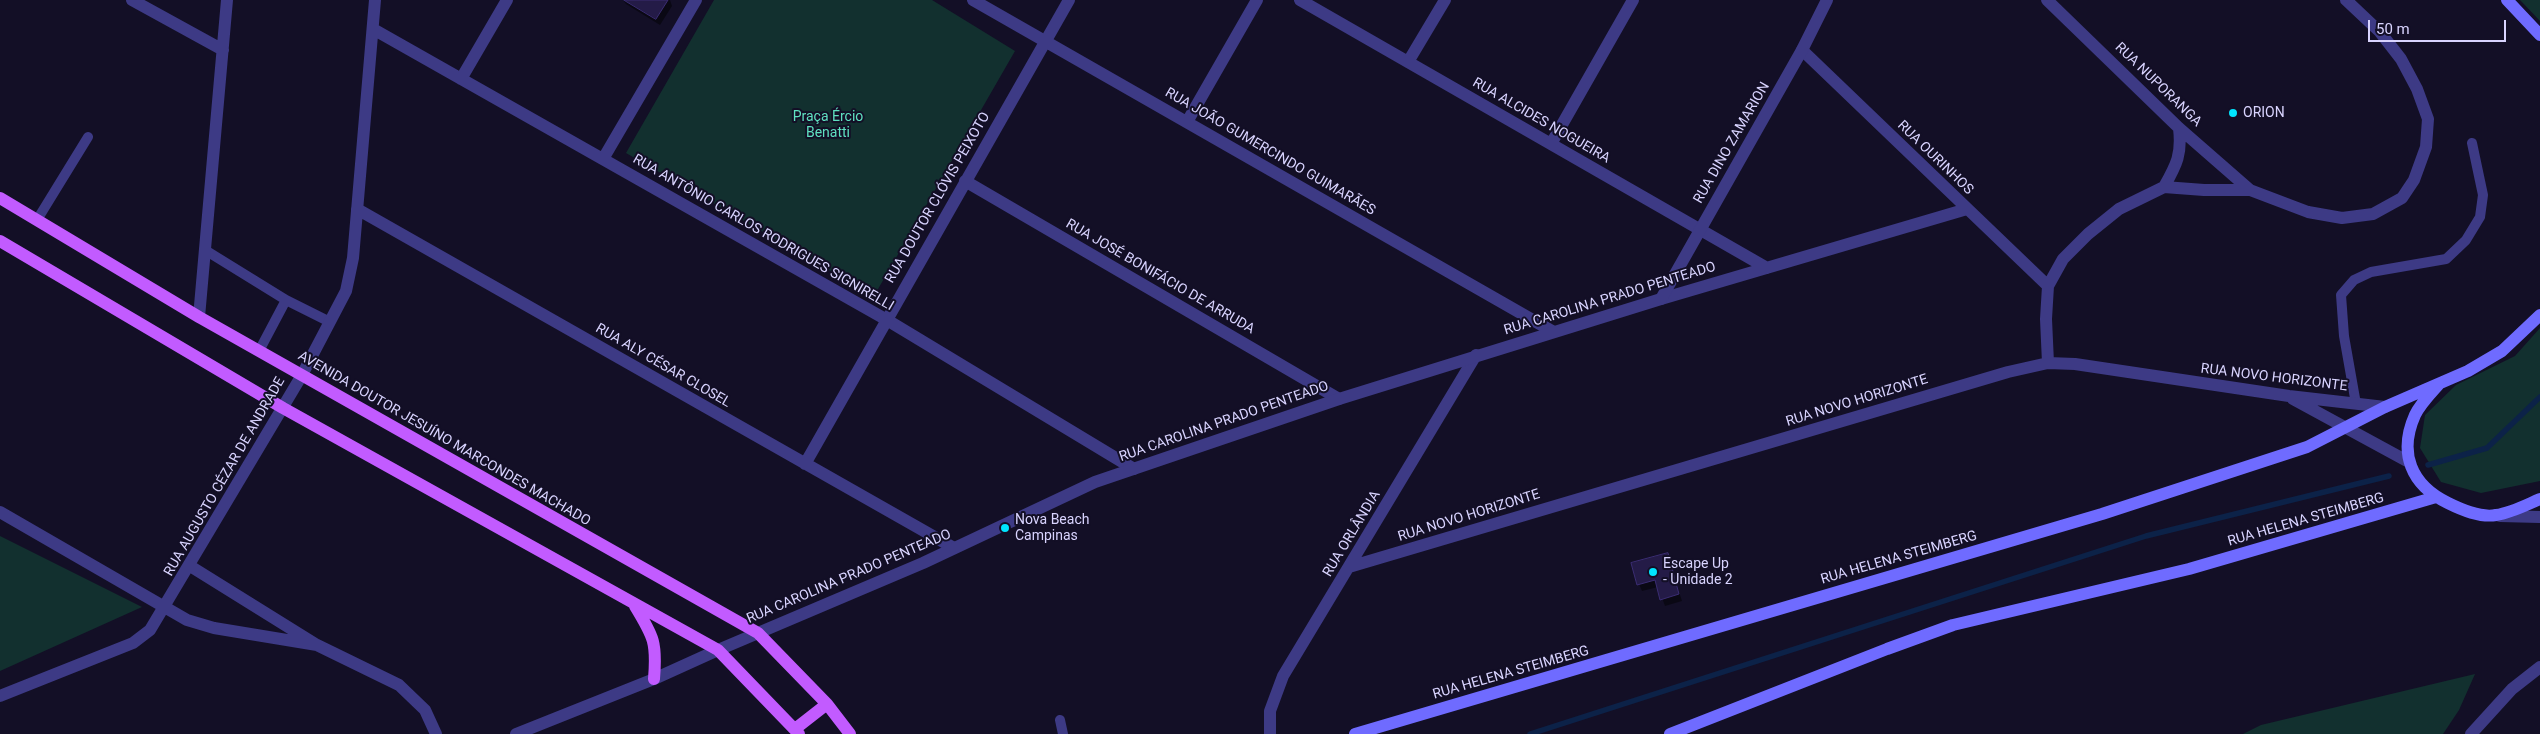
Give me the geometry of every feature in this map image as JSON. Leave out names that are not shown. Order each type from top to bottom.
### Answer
[{"type":"main road","points":[[2507,0],[2540,35]]},
{"type":"main road","name":"AVENIDA DOUTOR JESUÍNO MARCONDES MACHADO","points":[[0,198],[199,317],[758,633],[827,704],[850,734]]},
{"type":"main road","points":[[0,240],[283,408],[718,650],[797,731],[827,704]]},
{"type":"main road","points":[[2540,315],[2502,351],[2468,371],[2440,382],[2416,413],[2408,437],[2408,460],[2422,485],[2436,497],[2465,511],[2496,515],[2540,499]]},
{"type":"main road","name":"RUA HELENA STEIMBERG","points":[[1356,734],[2102,514],[2306,446],[2440,382]]},
{"type":"main road","name":"RUA HELENA STEIMBERG","points":[[1670,734],[1886,649],[1953,626],[2190,569],[2436,497]]},
{"type":"main road","points":[[634,604],[651,631],[656,649],[654,679]]},
{"type":"street","points":[[132,0],[222,50]]},
{"type":"street","points":[[199,317],[227,0]]},
{"type":"street","name":"RUA AUGUSTO CÉZAR DE ANDRADE","points":[[0,696],[133,642],[150,630],[190,566],[302,375],[346,290],[353,258],[375,0]]},
{"type":"street","points":[[461,79],[507,0]]},
{"type":"street","points":[[603,159],[696,0]]},
{"type":"street","name":"RUA JOÃO GUMERCINDO GUIMARÃES","points":[[972,0],[1552,331]]},
{"type":"street","name":"RUA DOUTOR CLÓVIS PEIXOTO","points":[[805,464],[1069,0]]},
{"type":"street","points":[[1187,122],[1257,0]]},
{"type":"street","name":"RUA ALCIDES NOGUEIRA","points":[[1300,0],[1767,268]]},
{"type":"street","points":[[1408,62],[1445,0]]},
{"type":"street","points":[[1551,144],[1633,0]]},
{"type":"street","name":"RUA DINO ZAMARION","points":[[1661,299],[1802,50],[1827,0]]},
{"type":"street","name":"RUA NUPORANGA","points":[[2047,0],[2179,128],[2250,190]]},
{"type":"street","points":[[2048,363],[2046,319],[2048,286],[2063,259],[2088,234],[2119,209],[2164,187],[2204,190],[2250,190],[2308,212],[2342,218],[2373,214],[2402,198],[2414,180],[2426,147],[2428,119],[2417,89],[2401,58],[2380,32],[2346,0]]},
{"type":"street","name":"RUA ANTÔNIO CARLOS RODRIGUES SIGNIRELLI","points":[[373,29],[886,320],[1134,469]]},
{"type":"street","name":"RUA OURINHOS","points":[[1802,50],[2048,286]]},
{"type":"street","points":[[2164,187],[2179,157],[2181,147],[2179,128]]},
{"type":"street","name":"RUA JOSÉ BONIFÁCIO DE ARRUDA","points":[[965,181],[1339,399]]},
{"type":"street","name":"RUA ALY CÉSAR CLOSEL","points":[[357,209],[954,548]]},
{"type":"street","name":"RUA CAROLINA PRADO PENTEADO","points":[[516,734],[654,679],[954,548],[1095,482],[1339,399],[1552,331],[1967,209]]},
{"type":"street","name":"RUA ORLÂNDIA","points":[[1270,734],[1270,711],[1283,676],[1476,355]]},
{"type":"street","name":"RUA NOVO HORIZONTE","points":[[1349,567],[2008,372],[2048,363],[2075,364],[2288,396],[2385,407]]},
{"type":"street","points":[[2288,396],[2345,429],[2408,460]]},
{"type":"street","points":[[0,512],[165,607],[200,625],[317,645]]},
{"type":"street","points":[[2496,515],[2540,516]]},
{"type":"street","points":[[190,566],[317,645],[399,685],[426,710],[436,734]]},
{"type":"street","points":[[2470,734],[2512,690],[2540,667]]},
{"type":"lane","points":[[38,220],[88,137]]},
{"type":"lane","points":[[2356,404],[2344,336],[2341,295],[2354,280],[2371,272],[2446,259],[2466,240],[2480,217],[2483,195],[2472,143]]},
{"type":"lane","points":[[205,250],[286,300],[330,322]]},
{"type":"lane","points":[[259,350],[286,300]]},
{"type":"lane","points":[[1060,720],[1063,734]]},
{"type":"green space","name":"Praça Ércio Benatti","points":[[714,0],[932,0],[1015,51],[874,296],[626,153]]},
{"type":"green space","points":[[2520,0],[2540,0],[2540,21]]},
{"type":"green space","points":[[2540,328],[2540,481],[2481,493],[2441,482],[2420,448],[2425,415],[2456,385],[2515,356]]},
{"type":"green space","points":[[0,536],[142,607],[0,671]]},
{"type":"green space","points":[[2475,674],[2459,710],[2443,734],[2243,734],[2261,725]]},
{"type":"building","points":[[624,0],[668,0],[656,19]]},
{"type":"building","name":"Escape Up - Unidade 2","points":[[1668,553],[1679,594],[1660,600],[1655,580],[1637,585],[1631,563]]},
{"type":"waterway","points":[[2428,465],[2487,448],[2540,397]]},
{"type":"waterway","points":[[1530,734],[2146,536],[2389,476]]},
{"type":"place","name":"ORION","points":[[2233,113]]},
{"type":"place","name":"Nova Beach Campinas","points":[[1005,528]]},
{"type":"place","name":"Escape Up - Unidade 2","points":[[1653,572]]}]
